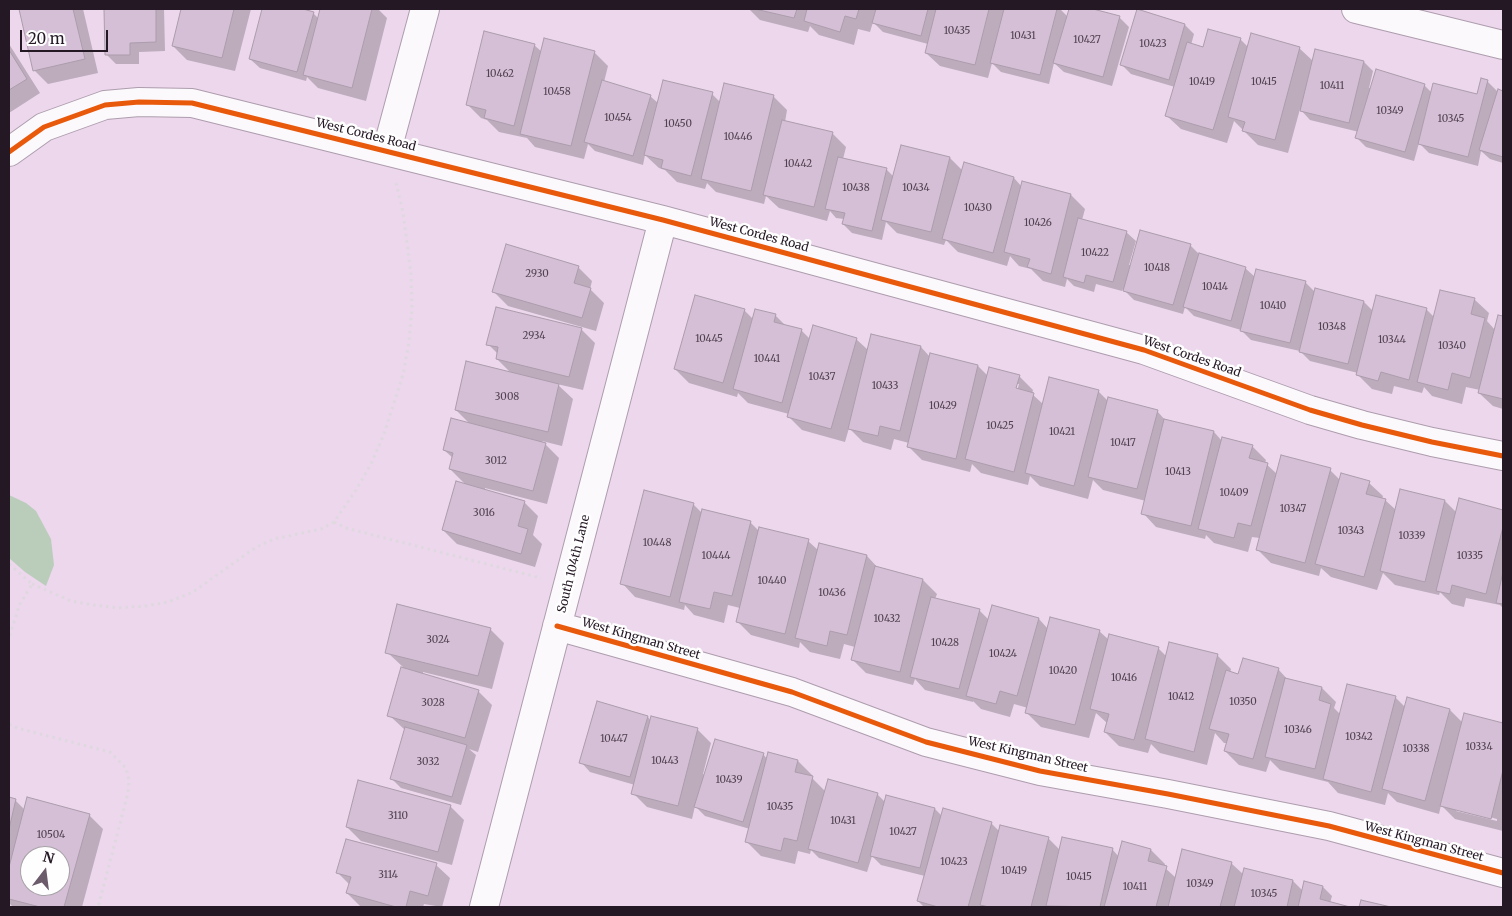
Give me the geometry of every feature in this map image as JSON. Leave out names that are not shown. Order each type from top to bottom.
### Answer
[{"type":"street","points":[[387,150],[425,9]]},
{"type":"street","points":[[1356,9],[1503,45]]},
{"type":"street","name":"West Cordes Road","points":[[9,152],[44,127],[105,105],[139,102],[192,103],[662,220],[1144,350],[1310,410],[1362,425],[1432,442],[1503,456]]},
{"type":"street","name":"South 104th Lane","points":[[484,907],[662,220]]},
{"type":"street","name":"West Kingman Street","points":[[557,626],[792,692],[936,744],[1040,770],[1329,826],[1503,873]]},
{"type":"path","points":[[9,564],[32,584],[71,601],[118,608],[153,605],[168,602],[193,592],[255,548],[274,539],[321,529],[334,522],[371,464],[391,416],[403,375],[412,308],[411,274],[403,212],[396,182],[405,185]]},
{"type":"path","points":[[334,522],[346,528],[568,586]]},
{"type":"path","points":[[9,637],[20,604],[32,584]]},
{"type":"path","points":[[9,724],[17,728],[110,752],[126,768],[129,780],[128,793],[98,907]]},
{"type":"green space","points":[[9,495],[26,503],[36,511],[51,539],[54,565],[46,586],[25,572],[9,558]]},
{"type":"building","points":[[19,9],[73,9],[85,59],[33,71]]},
{"type":"building","points":[[104,9],[156,9],[156,42],[130,43],[130,55],[105,55]]},
{"type":"building","points":[[181,9],[234,9],[222,58],[172,46]]},
{"type":"building","points":[[262,9],[303,9],[314,12],[297,72],[249,59]]},
{"type":"building","points":[[320,9],[372,9],[352,88],[303,75]]},
{"type":"building","points":[[755,9],[797,9],[794,18]]},
{"type":"building","points":[[807,9],[859,9],[856,19],[845,16],[840,32],[804,21]]},
{"type":"building","points":[[876,9],[928,9],[921,36],[872,23]]},
{"type":"building","points":[[936,9],[989,9],[975,65],[925,53]]},
{"type":"building","points":[[1004,9],[1057,9],[1040,75],[990,63]]},
{"type":"building","points":[[1069,9],[1093,9],[1120,16],[1103,77],[1053,63]]},
{"type":"building","points":[[1137,9],[1185,24],[1169,80],[1120,65]]},
{"type":"building","points":[[1208,29],[1241,38],[1213,130],[1165,116],[1187,42],[1203,47]]},
{"type":"building","points":[[484,31],[535,44],[514,126],[484,118],[486,110],[466,105]]},
{"type":"building","points":[[1251,33],[1300,47],[1275,140],[1242,131],[1245,122],[1228,117]]},
{"type":"building","points":[[544,38],[595,51],[571,146],[520,134]]},
{"type":"building","points":[[1315,49],[1364,61],[1349,123],[1300,111]]},
{"type":"building","points":[[9,50],[27,79],[9,90]]},
{"type":"building","points":[[1376,69],[1425,84],[1405,152],[1355,138]]},
{"type":"building","points":[[1481,78],[1488,80],[1468,157],[1418,144],[1433,83],[1477,94]]},
{"type":"building","points":[[602,80],[651,95],[633,156],[584,142]]},
{"type":"building","points":[[663,80],[713,92],[691,176],[661,168],[663,160],[644,155]]},
{"type":"building","points":[[724,83],[774,95],[751,191],[701,179]]},
{"type":"building","points":[[1498,89],[1503,91],[1503,157],[1479,150]]},
{"type":"building","points":[[782,120],[833,132],[814,207],[763,195]]},
{"type":"building","points":[[901,145],[950,157],[931,232],[881,220]]},
{"type":"building","points":[[838,157],[887,168],[872,231],[842,224],[845,213],[825,209]]},
{"type":"building","points":[[964,162],[1014,177],[993,253],[942,239]]},
{"type":"building","points":[[1022,181],[1071,194],[1051,274],[1027,267],[1030,259],[1004,252]]},
{"type":"building","points":[[1078,218],[1127,231],[1113,282],[1086,275],[1084,283],[1063,277]]},
{"type":"building","points":[[1140,230],[1191,244],[1173,305],[1123,291]]},
{"type":"building","points":[[506,244],[579,266],[574,283],[591,288],[582,318],[492,292]]},
{"type":"building","points":[[1199,253],[1246,267],[1231,321],[1183,307]]},
{"type":"building","points":[[1256,269],[1306,281],[1290,343],[1240,331]]},
{"type":"building","points":[[1315,288],[1364,301],[1348,364],[1299,352]]},
{"type":"building","points":[[1440,290],[1475,298],[1471,314],[1485,318],[1470,378],[1452,373],[1448,390],[1417,382]]},
{"type":"building","points":[[695,295],[745,309],[723,383],[674,369]]},
{"type":"building","points":[[1376,295],[1427,308],[1409,380],[1381,372],[1378,381],[1356,375]]},
{"type":"building","points":[[496,307],[582,328],[569,377],[496,359],[498,347],[486,345]]},
{"type":"building","points":[[755,309],[776,314],[774,322],[802,329],[782,403],[733,389]]},
{"type":"building","points":[[1498,315],[1503,316],[1503,399],[1478,393]]},
{"type":"building","points":[[813,325],[857,338],[831,429],[787,417]]},
{"type":"building","points":[[871,334],[921,346],[900,431],[880,426],[878,436],[848,429]]},
{"type":"building","points":[[930,353],[978,365],[956,459],[907,447]]},
{"type":"building","points":[[466,361],[559,384],[548,432],[455,410]]},
{"type":"building","points":[[989,367],[1020,375],[1016,388],[1034,393],[1014,472],[965,459]]},
{"type":"building","points":[[1049,377],[1099,390],[1074,486],[1025,473]]},
{"type":"building","points":[[1108,397],[1158,410],[1137,489],[1088,477]]},
{"type":"building","points":[[451,418],[546,443],[533,491],[449,469],[453,453],[443,450]]},
{"type":"building","points":[[1164,419],[1214,431],[1191,526],[1141,514]]},
{"type":"building","points":[[1222,437],[1253,445],[1249,458],[1268,463],[1251,526],[1238,523],[1234,538],[1198,529]]},
{"type":"building","points":[[1281,455],[1331,468],[1305,563],[1256,550]]},
{"type":"building","points":[[1341,473],[1370,481],[1366,494],[1386,499],[1364,577],[1315,564]]},
{"type":"building","points":[[456,481],[525,501],[518,526],[528,529],[521,554],[442,530]]},
{"type":"building","points":[[1400,489],[1445,500],[1425,582],[1380,571]]},
{"type":"building","points":[[644,490],[694,503],[670,597],[620,584]]},
{"type":"building","points":[[1459,498],[1503,510],[1503,527],[1486,594],[1452,585],[1450,594],[1436,591]]},
{"type":"building","points":[[702,509],[751,521],[732,596],[714,592],[710,609],[679,602]]},
{"type":"building","points":[[759,527],[809,539],[785,634],[736,622]]},
{"type":"building","points":[[819,543],[867,555],[847,635],[830,631],[827,646],[795,638]]},
{"type":"building","points":[[875,566],[923,579],[900,672],[851,660]]},
{"type":"building","points":[[1503,572],[1503,604],[1496,603]]},
{"type":"building","points":[[931,597],[980,609],[959,689],[910,677]]},
{"type":"building","points":[[397,604],[491,628],[478,676],[385,653]]},
{"type":"building","points":[[992,605],[1039,618],[1017,696],[1000,691],[996,704],[966,696]]},
{"type":"building","points":[[1050,617],[1100,630],[1075,725],[1025,713]]},
{"type":"building","points":[[1109,634],[1159,647],[1134,740],[1104,732],[1109,714],[1090,709]]},
{"type":"building","points":[[1169,642],[1218,654],[1194,752],[1145,739]]},
{"type":"building","points":[[1243,658],[1279,668],[1253,759],[1224,751],[1229,734],[1209,729],[1226,670],[1238,674]]},
{"type":"building","points":[[401,667],[479,690],[465,738],[387,716]]},
{"type":"building","points":[[1285,678],[1322,687],[1319,700],[1331,704],[1315,769],[1265,757]]},
{"type":"building","points":[[1347,684],[1396,696],[1371,792],[1323,779]]},
{"type":"building","points":[[1407,697],[1450,709],[1425,801],[1382,789]]},
{"type":"building","points":[[597,701],[648,716],[630,777],[579,763]]},
{"type":"building","points":[[1464,713],[1503,723],[1503,770],[1491,819],[1440,806]]},
{"type":"building","points":[[651,716],[698,728],[678,806],[631,794]]},
{"type":"building","points":[[405,727],[467,745],[452,797],[390,779]]},
{"type":"building","points":[[715,739],[764,753],[743,822],[694,807]]},
{"type":"building","points":[[768,752],[798,760],[795,772],[813,776],[797,841],[784,838],[781,851],[745,842]]},
{"type":"building","points":[[828,779],[878,793],[858,863],[808,849]]},
{"type":"building","points":[[358,780],[451,805],[438,852],[346,827]]},
{"type":"building","points":[[886,795],[935,808],[920,868],[870,856]]},
{"type":"building","points":[[9,797],[16,799],[9,829]]},
{"type":"building","points":[[27,797],[90,814],[70,886],[70,846],[20,846],[20,896],[67,896],[64,907],[40,907],[9,899],[9,867]]},
{"type":"building","points":[[943,808],[992,822],[968,907],[938,907],[917,901]]},
{"type":"building","points":[[1000,825],[1049,837],[1031,907],[989,907],[980,905]]},
{"type":"building","points":[[1062,837],[1113,848],[1100,907],[1046,906]]},
{"type":"building","points":[[346,839],[437,863],[428,896],[410,891],[406,907],[396,907],[346,893],[351,877],[336,873]]},
{"type":"building","points":[[1122,841],[1151,849],[1148,861],[1167,866],[1156,907],[1104,907]]},
{"type":"building","points":[[1182,849],[1232,862],[1220,907],[1168,907]]},
{"type":"building","points":[[1244,868],[1293,880],[1287,907],[1234,907]]},
{"type":"building","points":[[1304,881],[1323,886],[1320,899],[1350,907],[1298,907]]},
{"type":"building","points":[[1361,900],[1391,907],[1359,907]]},
{"type":"cycle path","points":[[9,152],[44,127],[105,105],[139,102],[192,103],[663,220],[1144,350],[1310,410],[1362,425],[1432,442],[1503,456]]},
{"type":"cycle path","points":[[557,626],[792,692],[926,742],[1040,771],[1329,826],[1503,873]]}]
